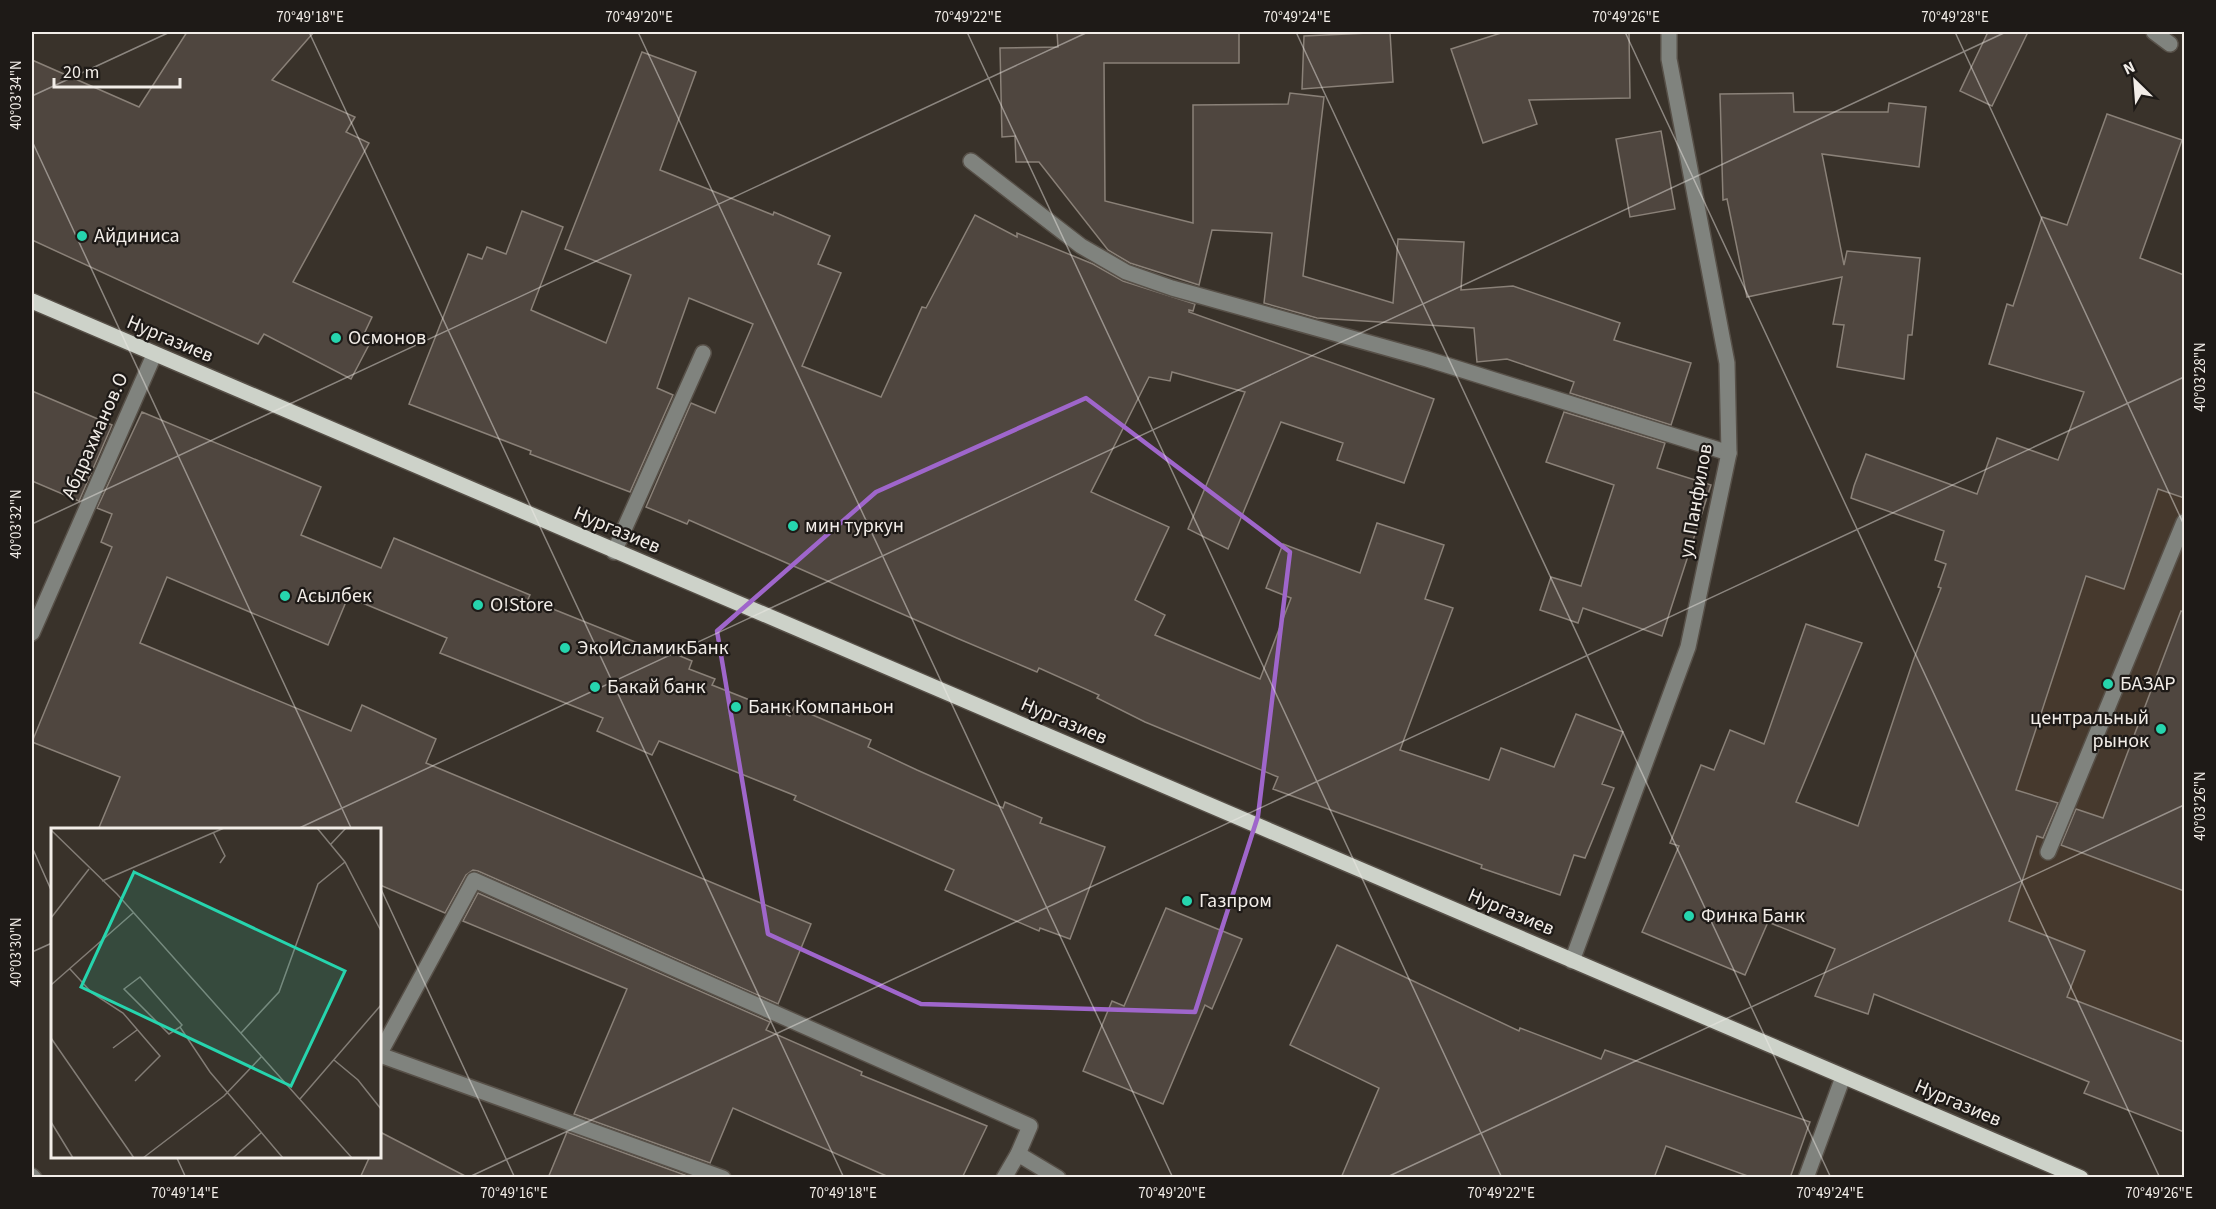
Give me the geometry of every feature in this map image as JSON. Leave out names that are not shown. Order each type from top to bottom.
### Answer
[{"type":"main road","name":"Нургазиев","points":[[32,301],[153,355],[2081,1178]]},
{"type":"street","name":"ул Панфилов","points":[[1572,961],[1688,647],[1729,453],[1727,363],[1669,59],[1669,32]]},
{"type":"street","points":[[2154,32],[2170,44]]},
{"type":"street","points":[[972,161],[1081,246],[1126,272],[1172,288],[1427,359],[1729,453]]},
{"type":"street","points":[[614,552],[703,353]]},
{"type":"street","name":"Абдрахманов.О","points":[[32,633],[153,355]]},
{"type":"street","points":[[2048,852],[2184,522]]},
{"type":"street","points":[[381,1052],[474,880],[1030,1126],[1004,1178]]},
{"type":"street","points":[[381,1054],[723,1178]]},
{"type":"street","points":[[1806,1178],[1843,1077]]},
{"type":"street","points":[[1018,1154],[1059,1178]]},
{"type":"highlighted area","points":[[1086,398],[1290,552],[1258,816],[1195,1012],[921,1004],[768,934],[717,631],[876,492]]},
{"type":"shaded area","name":"БАЗАР","points":[[2184,397],[2184,1133],[1877,970]]},
{"type":"building","points":[[187,32],[314,32],[272,80],[355,117],[346,132],[369,143],[293,282],[372,317],[364,334],[372,339],[351,379],[264,334],[258,344],[32,240],[32,60],[139,107]]},
{"type":"building","points":[[1057,32],[1239,32],[1239,63],[1104,63],[1105,201],[1193,223],[1193,105],[1288,104],[1290,93],[1324,97],[1303,276],[1393,303],[1398,239],[1464,242],[1461,290],[1513,286],[1620,323],[1614,340],[1691,363],[1671,425],[1570,393],[1574,382],[1507,359],[1477,362],[1474,328],[1317,318],[1264,303],[1272,233],[1212,230],[1199,285],[1130,263],[1108,250],[1039,162],[1016,162],[1015,136],[1002,137],[1000,48],[1058,47]]},
{"type":"building","points":[[1390,32],[1393,82],[1302,89],[1304,36]]},
{"type":"building","points":[[1504,32],[1629,32],[1630,98],[1529,100],[1537,124],[1483,143],[1451,49]]},
{"type":"building","points":[[1988,32],[2028,32],[1992,106],[1960,91]]},
{"type":"building","points":[[642,52],[696,72],[660,170],[773,215],[774,212],[830,236],[818,264],[841,273],[802,366],[881,397],[922,307],[926,308],[975,215],[1017,237],[1017,233],[1093,264],[1123,281],[1195,304],[1193,311],[1189,310],[1189,312],[1434,399],[1404,483],[1337,460],[1343,443],[1281,422],[1228,549],[1188,529],[1245,392],[1172,372],[1170,381],[1149,377],[1091,492],[1169,527],[1135,600],[1165,615],[1155,635],[1260,679],[1291,598],[1266,588],[1283,544],[1360,573],[1377,523],[1444,545],[1425,599],[1453,608],[1400,750],[1489,780],[1501,748],[1554,767],[1576,714],[1623,732],[1602,784],[1614,788],[1585,858],[1574,855],[1560,895],[1481,868],[1482,865],[1273,789],[1278,777],[1145,722],[1097,698],[1099,695],[1039,668],[1037,672],[689,520],[687,524],[646,507],[691,403],[715,413],[753,324],[689,298],[657,388],[673,395],[630,492],[409,404],[468,254],[482,259],[487,247],[506,254],[522,211],[563,227],[531,310],[606,343],[631,275],[565,249]]},
{"type":"building","points":[[1793,93],[1794,112],[1888,112],[1889,103],[1926,107],[1919,167],[1822,154],[1844,265],[1847,251],[1920,258],[1912,335],[1908,335],[1904,379],[1837,367],[1844,325],[1833,324],[1842,277],[1747,297],[1727,199],[1723,200],[1720,94]]},
{"type":"building","points":[[2107,114],[2182,140],[2140,258],[2184,275],[2184,498],[2158,489],[2124,589],[2086,576],[2016,790],[2058,803],[2043,838],[2037,836],[2009,921],[2085,951],[2067,997],[2184,1042],[2184,1132],[2084,1093],[2089,1082],[1874,994],[1868,1014],[1815,996],[1835,949],[1768,922],[1745,975],[1642,932],[1679,846],[1670,843],[1701,765],[1714,770],[1730,730],[1764,744],[1806,624],[1862,643],[1796,802],[1858,826],[1913,661],[1941,588],[1938,587],[1946,564],[1935,560],[1944,531],[1851,498],[1854,486],[1866,454],[1977,494],[1997,438],[2058,460],[2084,392],[1989,364],[2007,304],[2013,306],[2042,217],[2067,225]]},
{"type":"building","points":[[1661,131],[1675,209],[1630,217],[1616,139]]},
{"type":"building","points":[[32,391],[112,425],[79,501],[32,481]]},
{"type":"building","points":[[142,412],[321,487],[301,535],[381,568],[394,538],[530,595],[528,599],[660,652],[661,648],[692,661],[689,669],[715,679],[712,685],[790,716],[794,707],[871,740],[868,747],[917,770],[1003,808],[1005,802],[1042,818],[1040,823],[1105,847],[1070,939],[1040,928],[1039,931],[945,890],[954,870],[794,800],[796,796],[659,741],[652,755],[597,731],[603,718],[440,653],[447,638],[348,597],[328,645],[167,577],[140,643],[351,731],[362,705],[436,739],[426,763],[811,924],[778,1004],[478,871],[473,870],[466,875],[445,913],[381,885],[381,828],[99,828],[120,777],[32,742],[112,547],[101,542],[112,514],[97,508]]},
{"type":"building","points":[[1564,412],[1665,443],[1657,468],[1711,485],[1662,636],[1583,608],[1578,623],[1540,610],[1551,577],[1581,586],[1614,485],[1546,462]]},
{"type":"building","name":"центральный рынок","points":[[2181,611],[2184,612],[2184,891],[2061,845],[2076,809],[2103,818]]},
{"type":"building","points":[[478,893],[770,1022],[766,1030],[862,1072],[861,1075],[987,1126],[962,1178],[891,1178],[733,1108],[710,1163],[574,1114],[627,989],[463,921]]},
{"type":"building","points":[[1166,908],[1242,939],[1212,1009],[1205,1005],[1163,1104],[1083,1071],[1112,1001],[1124,1006]]},
{"type":"building","points":[[1337,945],[1519,1031],[1520,1028],[1601,1059],[1605,1050],[1810,1122],[1790,1178],[1753,1178],[1666,1146],[1654,1178],[1341,1178],[1379,1088],[1290,1045]]},
{"type":"building","points":[[567,1132],[693,1178],[548,1178]]},
{"type":"building","points":[[382,1133],[469,1178],[360,1178],[369,1158],[381,1158]]},
{"type":"place","name":"Айдиниса","points":[[82,236]]},
{"type":"place","name":"Осмонов","points":[[336,338]]},
{"type":"place","name":"мин туркун","points":[[793,526]]},
{"type":"place","name":"Асылбек","points":[[285,596]]},
{"type":"place","name":"O!Store","points":[[478,605]]},
{"type":"place","name":"ЭкоИсламикБанк","points":[[565,648]]},
{"type":"place","name":"БАЗАР","points":[[2108,684]]},
{"type":"place","name":"Бакай банк","points":[[595,687]]},
{"type":"place","name":"Банк Компаньон","points":[[736,707]]},
{"type":"place","name":"центральный рынок","points":[[2161,729]]},
{"type":"place","name":"Газпром","points":[[1187,901]]},
{"type":"place","name":"Финка Банк","points":[[1689,916]]}]
